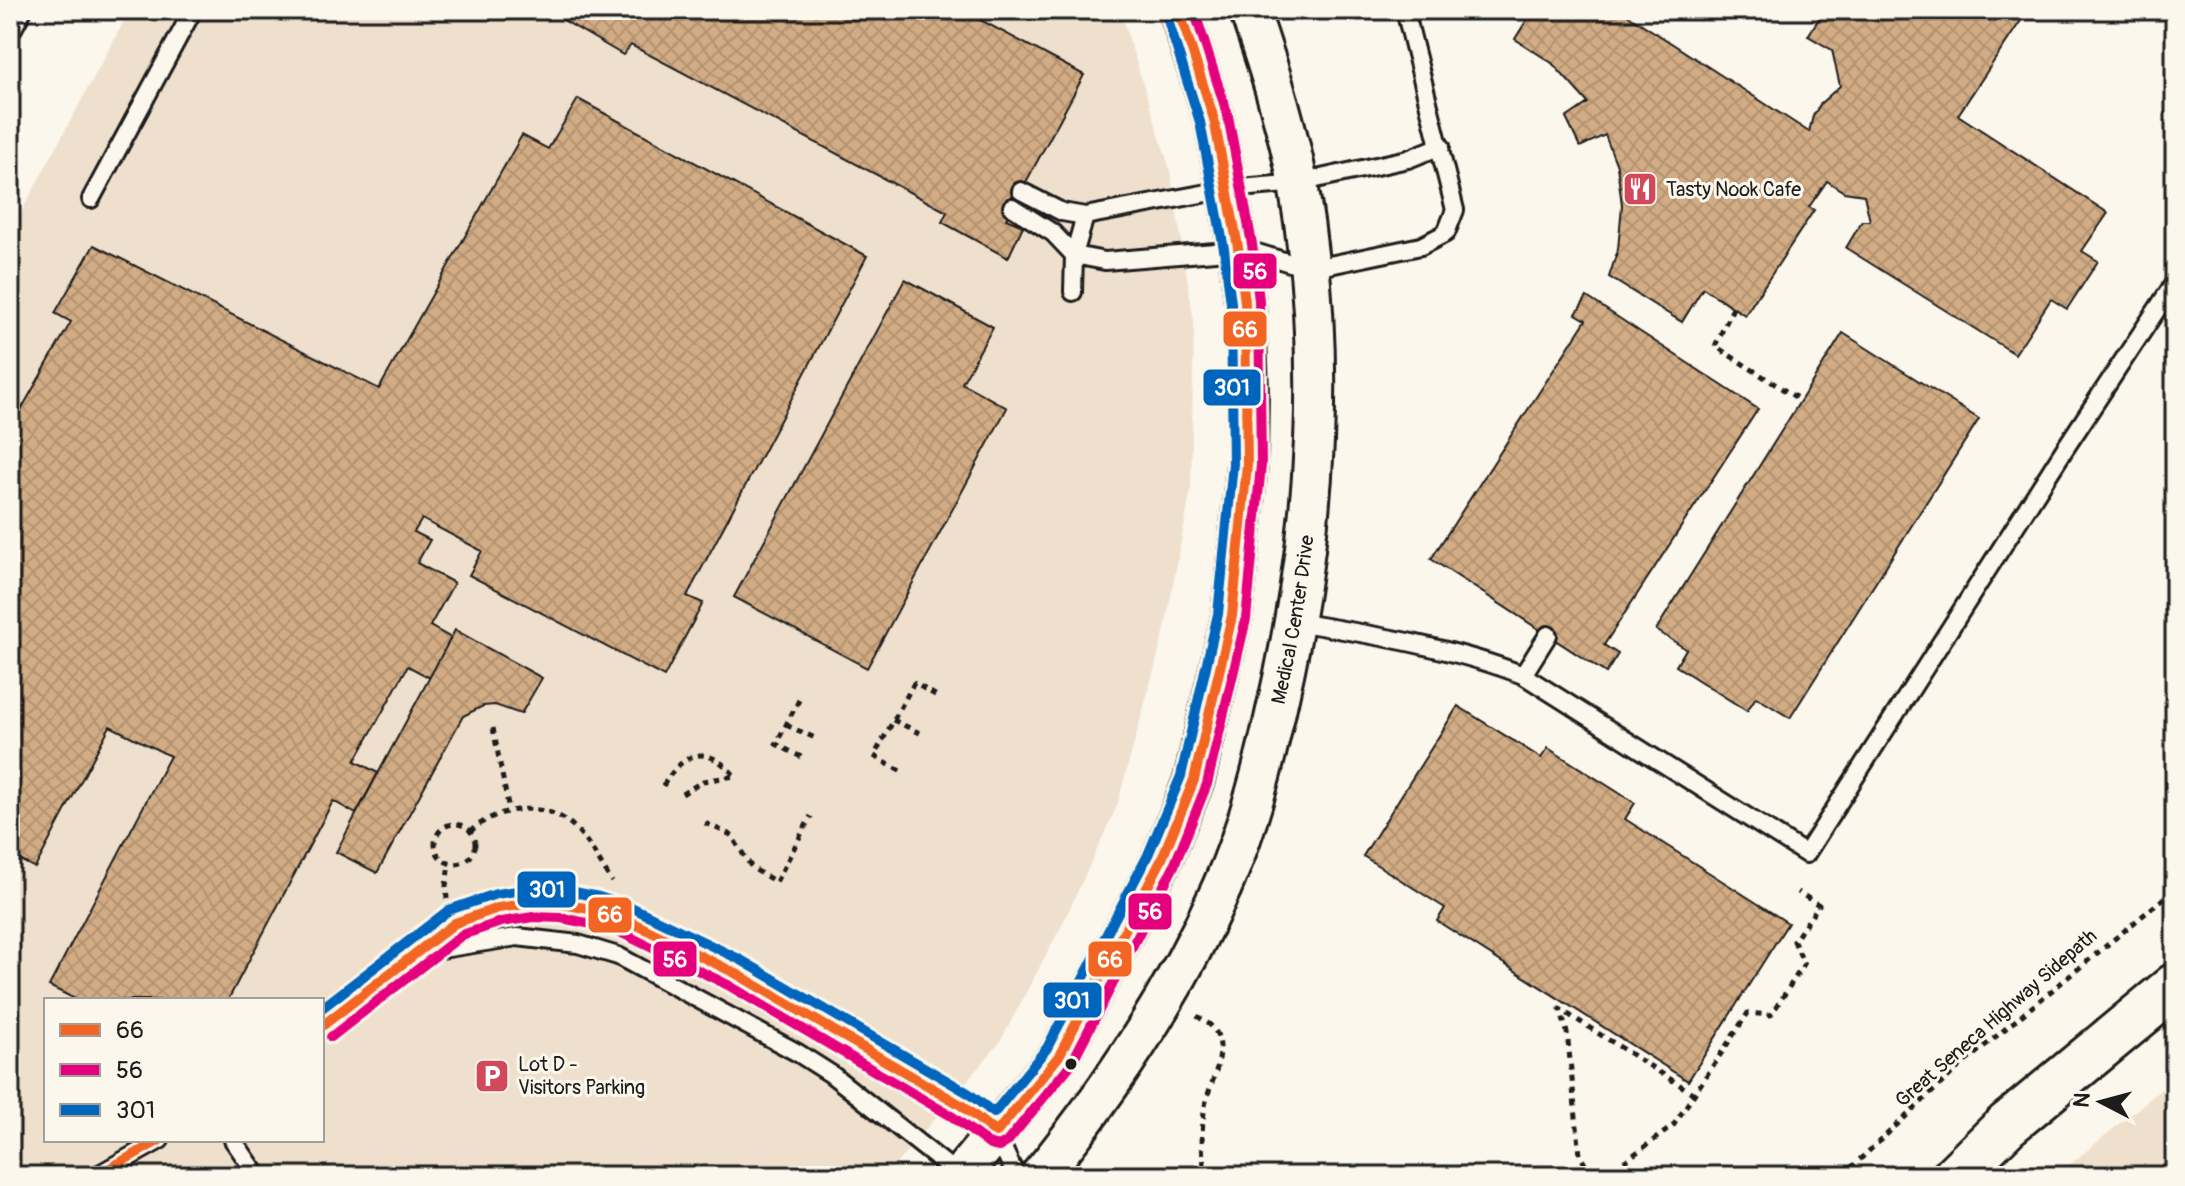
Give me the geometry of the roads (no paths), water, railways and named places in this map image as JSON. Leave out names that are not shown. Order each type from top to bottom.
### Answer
[{"type":"main road","points":[[1955,1176],[2007,1125],[2175,986]]},
{"type":"street","points":[[960,1176],[1059,1056],[1161,861],[1194,780],[1232,616],[1247,465],[1245,302],[1214,119],[1179,10]]},
{"type":"street","name":"Medical Center Drive","points":[[1040,1176],[1117,1074],[1172,984],[1222,887],[1259,786],[1296,622],[1309,523],[1315,391],[1310,269],[1298,183],[1274,81],[1249,10]]},
{"type":"lane","points":[[10,34],[23,10]]},
{"type":"lane","points":[[91,199],[193,10]]},
{"type":"lane","points":[[1012,207],[1053,233],[1074,255],[1105,261],[1215,252],[1238,247],[1310,269],[1421,246],[1446,233],[1455,210],[1405,10]]},
{"type":"lane","points":[[1021,191],[1062,212],[1085,216],[1228,189],[1298,183],[1408,159],[1441,146]]},
{"type":"lane","points":[[1073,292],[1074,255],[1085,216]]},
{"type":"lane","points":[[1296,622],[1431,645],[1523,675],[1806,854],[2175,282]]},
{"type":"lane","points":[[1523,675],[1548,635]]},
{"type":"lane","points":[[324,1024],[455,923],[498,908],[532,903],[595,910],[629,921],[735,973],[961,1105],[996,1133],[1016,1176]]},
{"type":"lane","points":[[416,954],[517,937],[578,944],[618,956],[831,1074],[960,1176]]},
{"type":"lane","points":[[96,1176],[156,1142]]},
{"type":"lane","points":[[234,1142],[258,1176]]},
{"type":"place","name":"Tasty Nook Cafe","points":[[1640,189]]},
{"type":"place","name":"Lot D - Visitors Parking","points":[[492,1076]]}]
